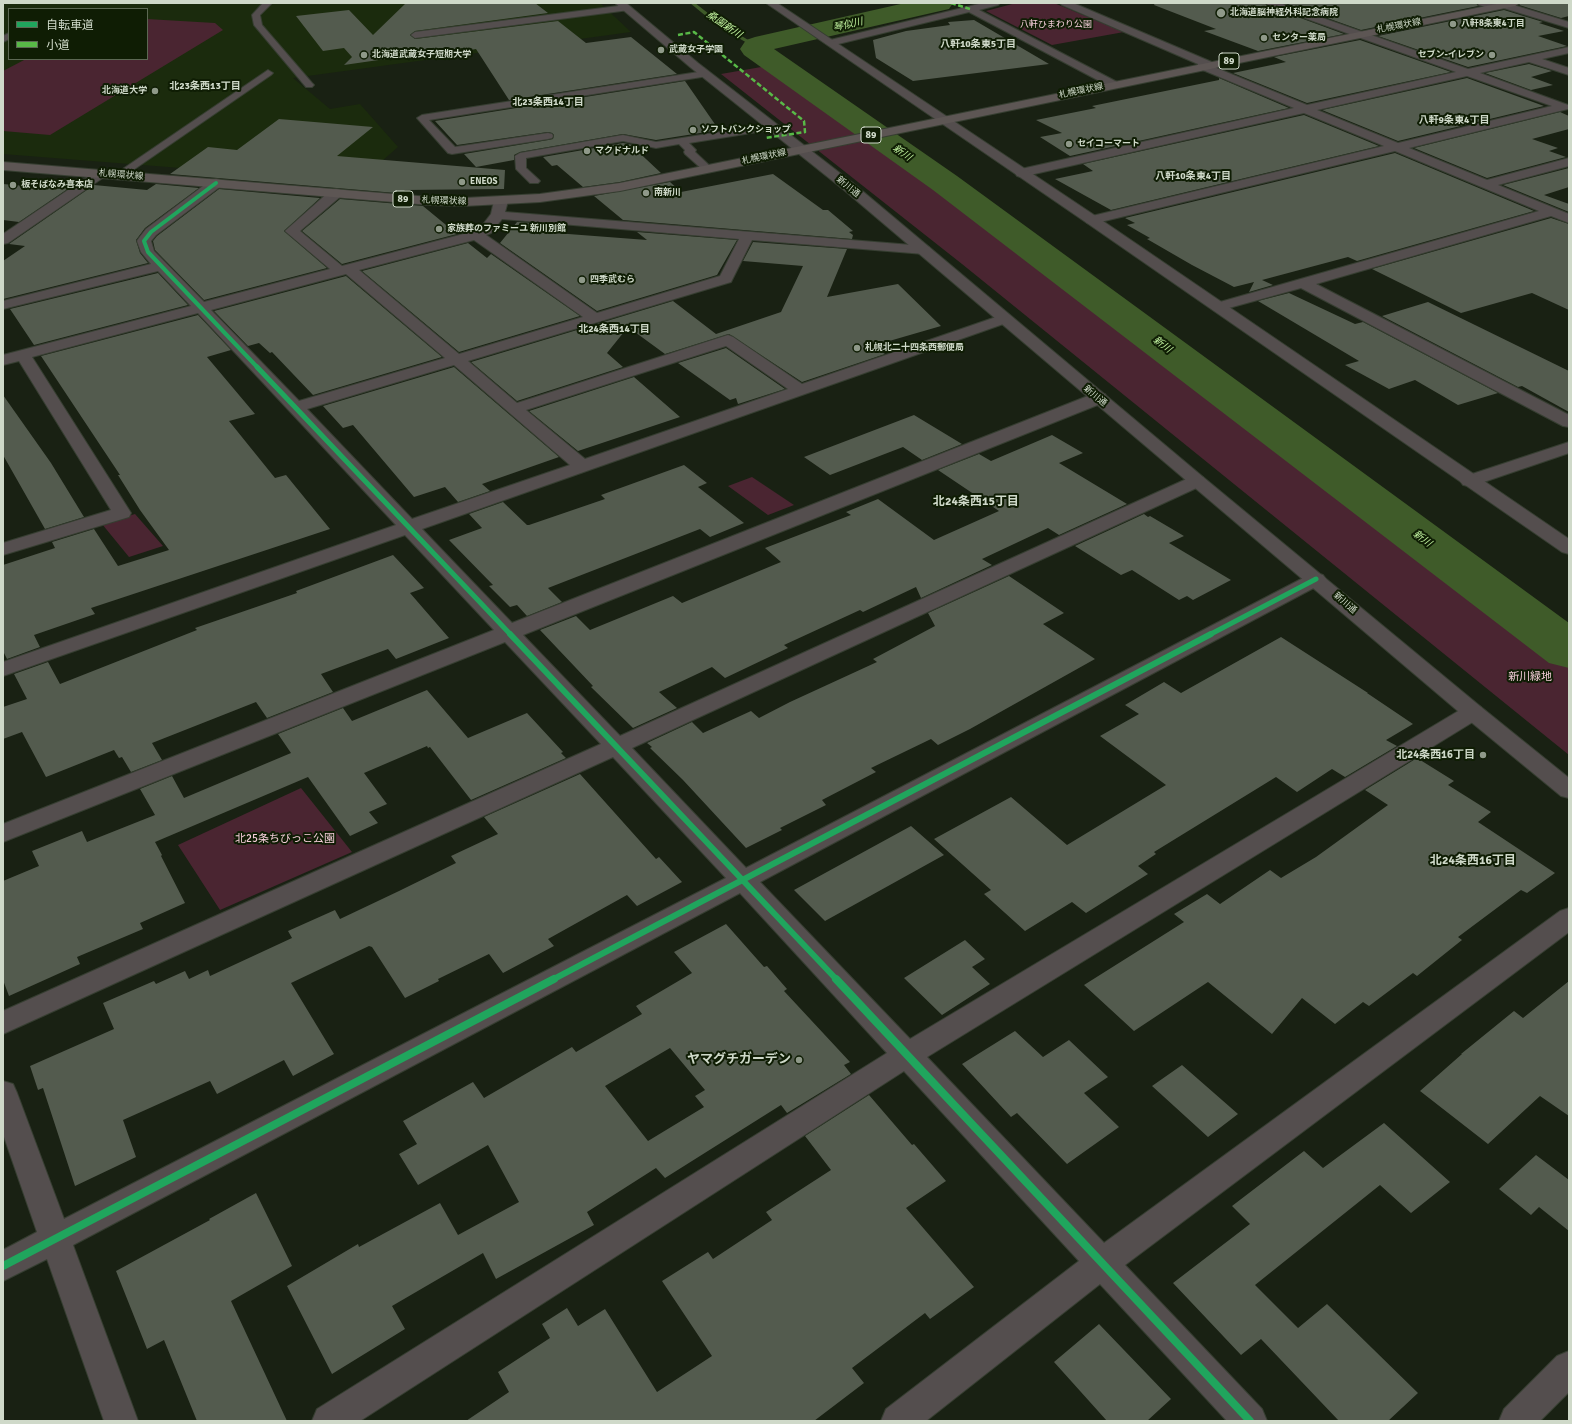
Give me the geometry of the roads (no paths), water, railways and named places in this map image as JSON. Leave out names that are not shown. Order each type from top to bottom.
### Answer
[{"type":"main road","name":"札幌環状線","points":[[5,167],[430,201],[501,201],[540,198],[613,188],[1113,84],[1515,3]]},
{"type":"street","points":[[771,3],[1092,220],[1469,481],[1569,548]]},
{"type":"street","points":[[828,42],[995,3]]},
{"type":"street","points":[[1065,3],[1305,109],[1569,219]]},
{"type":"street","points":[[1271,3],[1566,107]]},
{"type":"street","points":[[1482,3],[1499,6],[1569,25]]},
{"type":"street","name":"新川通","points":[[623,5],[705,74],[849,187],[1197,481],[1316,579],[1473,712],[1569,790]]},
{"type":"street","points":[[970,9],[1113,84]]},
{"type":"street","points":[[1021,173],[1569,50]]},
{"type":"street","points":[[1530,59],[1569,72]]},
{"type":"street","points":[[1092,220],[1395,146],[1566,107]]},
{"type":"street","points":[[1487,184],[1569,162]]},
{"type":"street","points":[[3,240],[100,174]]},
{"type":"street","points":[[216,183],[151,232],[144,241],[148,252],[294,408],[409,527],[744,881],[1250,1421]]},
{"type":"street","points":[[336,193],[292,232],[343,269],[582,466]]},
{"type":"street","points":[[3,360],[476,235],[486,230],[498,215],[501,201]]},
{"type":"street","points":[[1218,307],[1552,212]]},
{"type":"street","points":[[498,215],[924,250]]},
{"type":"street","points":[[476,235],[595,318]]},
{"type":"street","points":[[294,408],[726,279],[747,236]]},
{"type":"street","points":[[3,305],[160,266]]},
{"type":"street","points":[[1303,283],[1569,422]]},
{"type":"street","points":[[3,669],[1004,319]]},
{"type":"street","points":[[514,409],[728,340],[800,390]]},
{"type":"street","points":[[3,549],[122,513],[23,355]]},
{"type":"street","points":[[3,833],[1099,398]]},
{"type":"street","points":[[1469,481],[1569,447]]},
{"type":"street","points":[[3,1023],[1197,481]]},
{"type":"street","points":[[3,1266],[744,881],[1316,579]]},
{"type":"street","points":[[329,1421],[907,1055],[1473,712]]},
{"type":"street","points":[[898,1421],[1102,1263],[1569,918]]},
{"type":"street","points":[[3,1093],[121,1421]]},
{"type":"street","points":[[1516,1421],[1569,1368]]},
{"type":"lane","points":[[268,3],[256,15],[258,25],[309,85]]},
{"type":"lane","points":[[415,36],[623,5]]},
{"type":"lane","points":[[119,175],[268,73]]},
{"type":"lane","points":[[548,136],[452,151],[422,118],[705,74]]},
{"type":"lane","points":[[540,198],[534,181],[521,169],[520,156],[623,138],[656,145],[772,127]]},
{"type":"lane","points":[[681,141],[691,150],[689,152],[707,168]]},
{"type":"lane","points":[[534,181],[545,177]]},
{"type":"waterway","name":"桑園新川","points":[[692,3],[720,25],[756,46]]},
{"type":"waterway","name":"新川","points":[[940,3],[765,43],[756,46],[754,49],[945,183],[1569,650]]},
{"type":"place","name":"北海道脳神経外科記念病院","points":[[1221,13]]},
{"type":"place","name":"八軒8条東4丁目","points":[[1453,24]]},
{"type":"place","name":"センター薬局","points":[[1264,38]]},
{"type":"place","name":"武蔵女子学園","points":[[661,50]]},
{"type":"place","name":"北海道武蔵女子短期大学","points":[[364,55]]},
{"type":"place","name":"セブン-イレブン","points":[[1492,55]]},
{"type":"place","name":"北海道大学","points":[[155,91]]},
{"type":"place","name":"ソフトバンクショップ","points":[[693,130]]},
{"type":"place","name":"セイコーマート","points":[[1069,144]]},
{"type":"place","name":"マクドナルド","points":[[587,151]]},
{"type":"place","name":"ENEOS","points":[[462,182]]},
{"type":"place","name":"板そばなみ喜本店","points":[[13,185]]},
{"type":"place","name":"南新川","points":[[646,193]]},
{"type":"place","name":"家族葬のファミーユ 新川別館","points":[[439,229]]},
{"type":"place","name":"四季武むら","points":[[582,280]]},
{"type":"place","name":"札幌北二十四条西郵便局","points":[[857,348]]},
{"type":"place","name":"北24条西16丁目","points":[[1483,755]]},
{"type":"place","name":"ヤマグチガーデン","points":[[799,1060]]},
{"type":"district","name":"八軒10条東5丁目","points":[[978,44]]},
{"type":"district","name":"北23条西13丁目","points":[[205,86]]},
{"type":"district","name":"北23条西14丁目","points":[[548,102]]},
{"type":"district","name":"八軒9条東4丁目","points":[[1454,120]]},
{"type":"district","name":"八軒10条東4丁目","points":[[1193,176]]},
{"type":"district","name":"北24条西14丁目","points":[[614,329]]},
{"type":"district","name":"北24条西15丁目","points":[[976,502]]},
{"type":"district","name":"北24条西16丁目","points":[[1473,861]]},
{"type":"water label","name":"琴似川","points":[[848,25]]},
{"type":"park label","name":"八軒ひまわり公園","points":[[1056,25]]},
{"type":"park label","name":"新川緑地","points":[[1530,677]]},
{"type":"park label","name":"北25条ちびっこ公園","points":[[285,839]]}]
